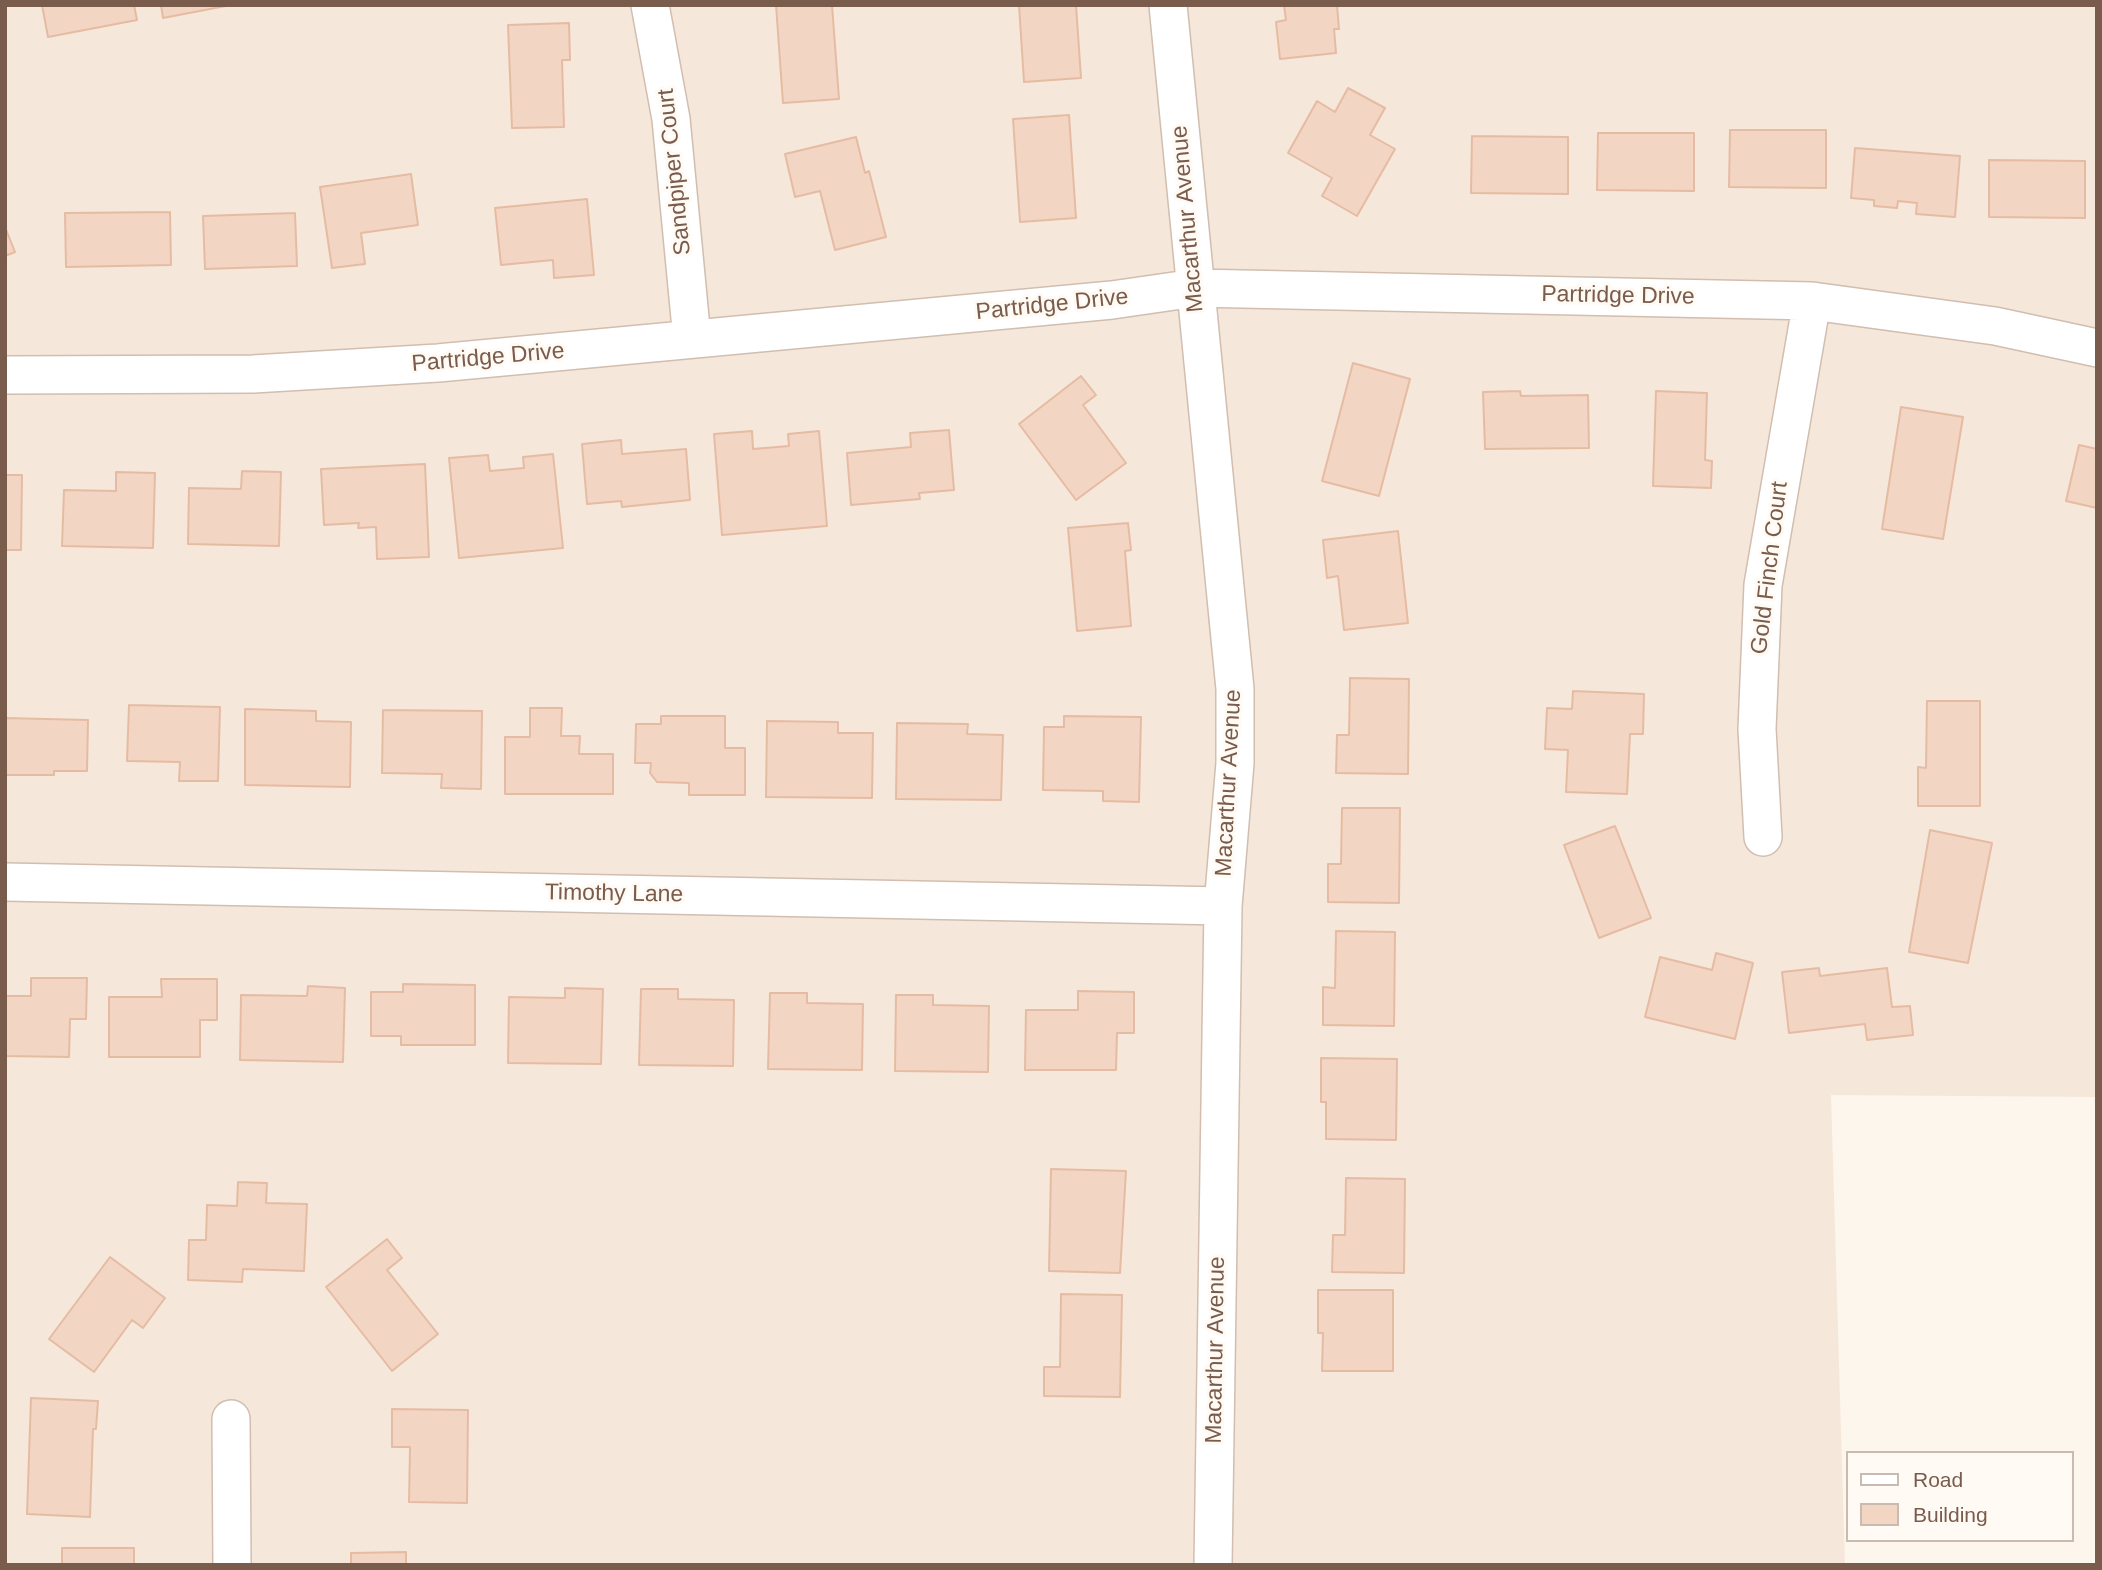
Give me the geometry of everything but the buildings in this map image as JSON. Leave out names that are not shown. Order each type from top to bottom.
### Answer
[{"type":"street","name":"Sandpiper Court","points":[[650,5],[671,119],[692,340]]},
{"type":"street","name":"Macarthur Avenue","points":[[1168,5],[1235,689],[1235,763],[1223,906],[1213,1565]]},
{"type":"street","name":"Partridge Drive","points":[[5,375],[254,374],[438,363],[1112,300],[1195,288],[1812,301],[1995,326],[2097,348]]},
{"type":"street","name":"Gold Finch Court","points":[[1763,837],[1757,729],[1763,585],[1812,301]]},
{"type":"street","name":"Timothy Lane","points":[[5,882],[1223,906]]},
{"type":"street","points":[[231,1419],[232,1565]]},
{"type":"shaded area","points":[[5,5],[2097,5],[2097,1097],[1831,1095],[1845,1565],[5,1565]]}]
